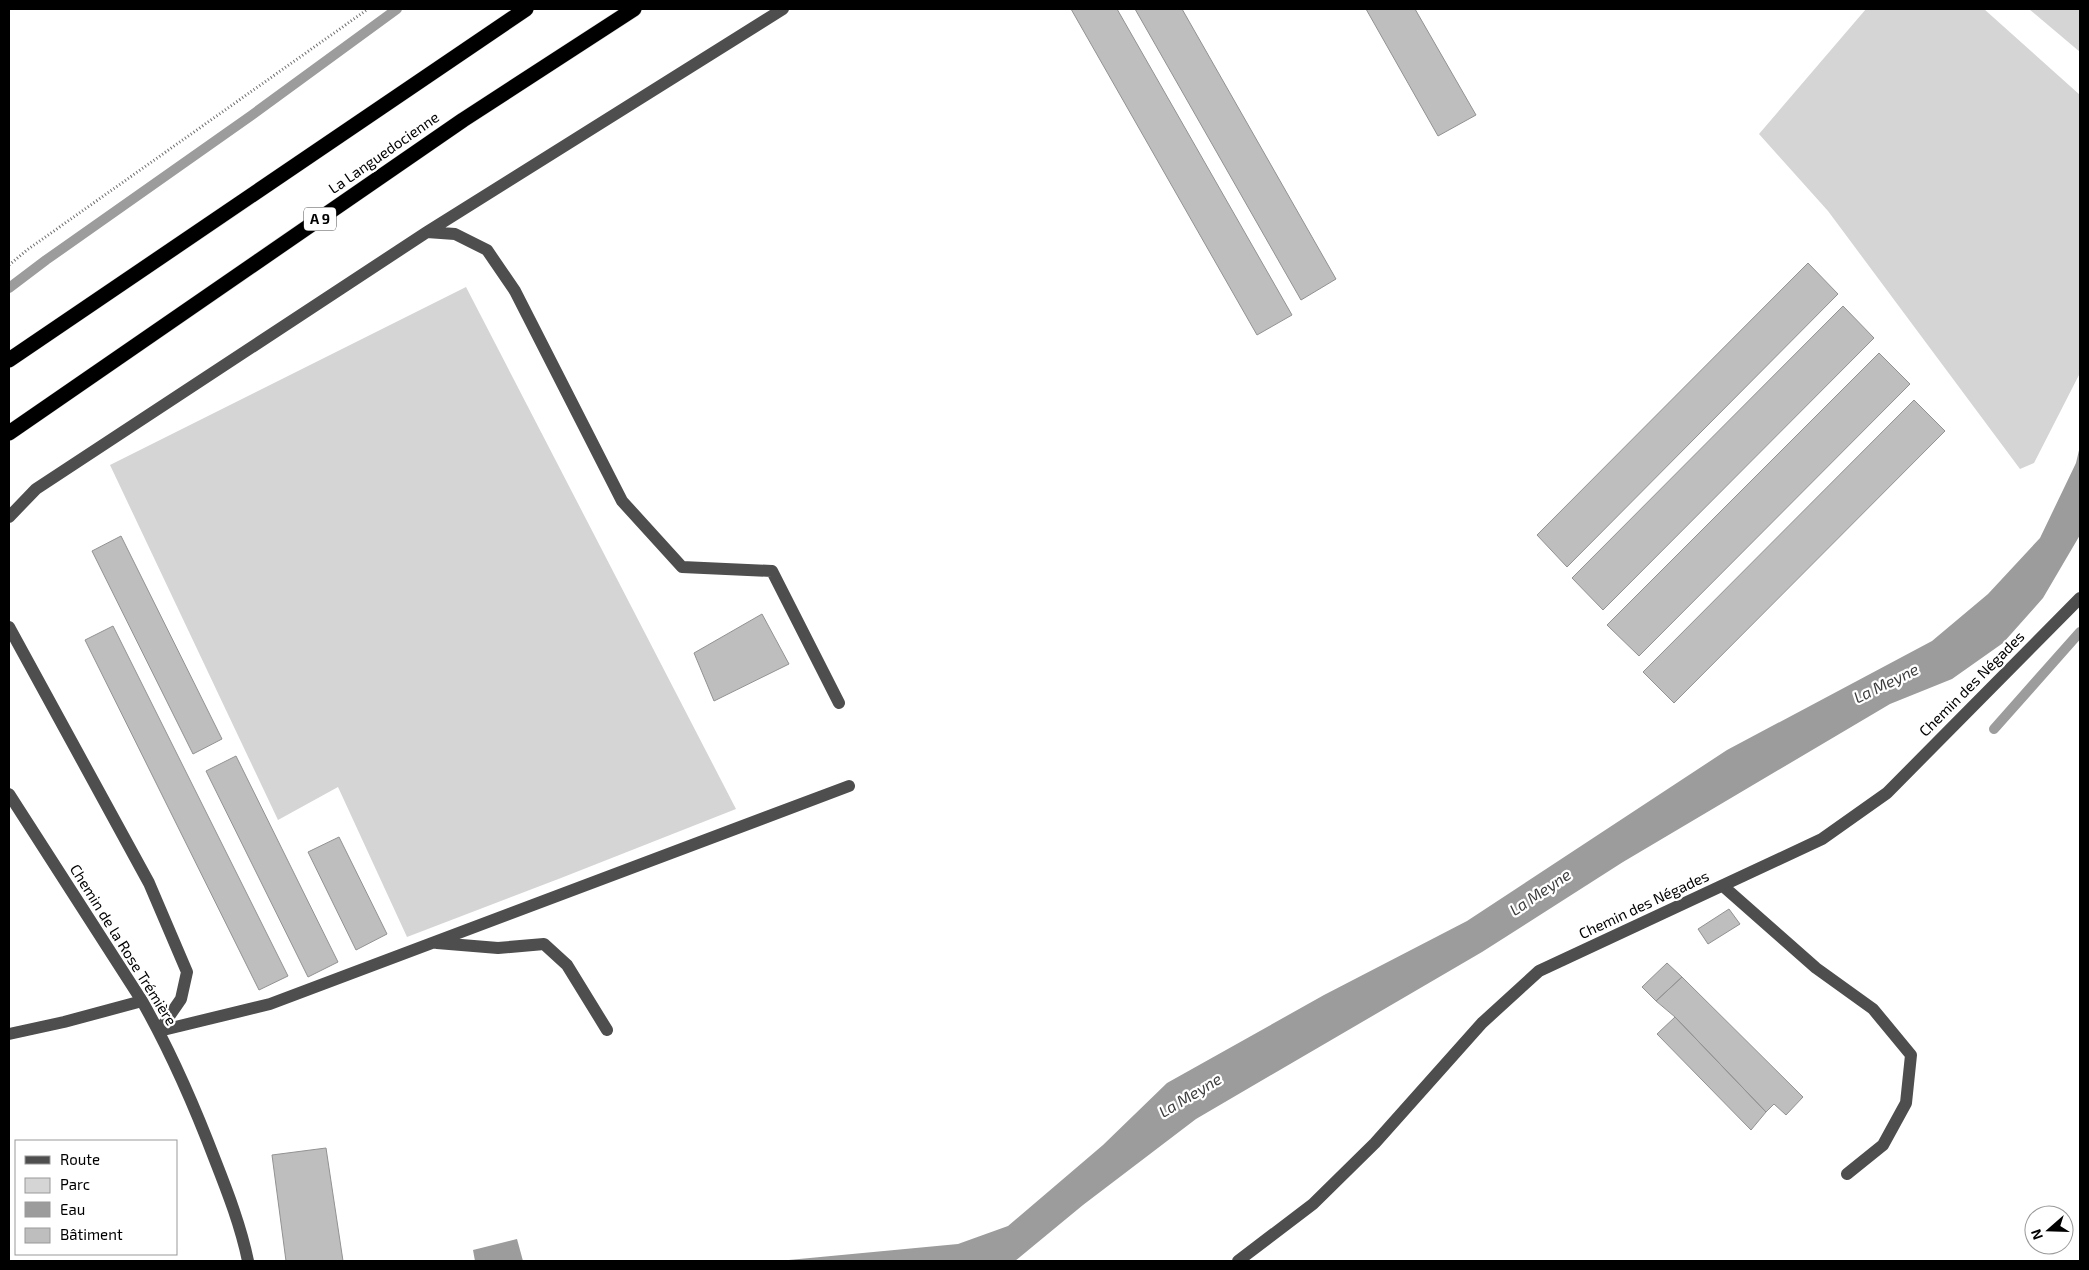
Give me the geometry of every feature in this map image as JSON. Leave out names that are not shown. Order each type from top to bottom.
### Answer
[{"type":"highway","points":[[9,360],[526,9]]},
{"type":"highway","name":"La Languedocienne","points":[[9,433],[462,120],[634,9]]},
{"type":"street","points":[[9,517],[36,489],[427,232],[783,9]]},
{"type":"street","points":[[427,232],[455,234],[487,250],[516,291],[622,501],[682,567],[772,571],[839,703]]},
{"type":"street","name":"Chemin des Négades","points":[[1238,1261],[1313,1204],[1375,1143],[1482,1023],[1540,971],[1822,839],[1887,793],[2080,598]]},
{"type":"street","points":[[9,627],[149,883],[187,972],[180,999],[159,1030]]},
{"type":"street","points":[[159,1030],[270,1004],[849,786]]},
{"type":"street","name":"Chemin de la Rose Trémière","points":[[9,794],[159,1030],[199,1118],[224,1182],[248,1261]]},
{"type":"street","points":[[1723,886],[1816,968],[1873,1009],[1910,1055],[1906,1103],[1883,1145],[1847,1174]]},
{"type":"street","points":[[432,943],[498,948],[544,944],[567,965],[607,1030]]},
{"type":"street","points":[[9,1034],[64,1022],[142,1001]]},
{"type":"path","points":[[9,265],[35,244],[368,9]]},
{"type":"green space","points":[[1866,9],[1984,9],[2080,95],[2080,373],[2034,463],[2020,469],[1828,211],[1759,134]]},
{"type":"green space","points":[[2029,9],[2080,9],[2080,52]]},
{"type":"green space","points":[[466,287],[736,809],[407,937],[338,787],[278,820],[110,465]]},
{"type":"water","name":"La Meyne","points":[[2080,446],[2080,535],[2043,598],[2003,643],[1952,679],[1890,704],[1623,862],[1482,952],[1196,1119],[1083,1205],[1015,1261],[778,1261],[958,1244],[1008,1226],[1103,1145],[1167,1083],[1324,995],[1467,921],[1727,750],[1932,641],[1988,594],[2040,538],[2076,463]]},
{"type":"water","points":[[517,1239],[523,1261],[475,1261],[473,1250]]},
{"type":"building","points":[[1071,9],[1117,9],[1292,315],[1257,335]]},
{"type":"building","points":[[1135,9],[1182,9],[1336,279],[1301,300]]},
{"type":"building","points":[[1366,9],[1415,9],[1476,115],[1438,136]]},
{"type":"building","points":[[1808,263],[1838,294],[1567,567],[1537,535]]},
{"type":"building","points":[[1843,306],[1874,338],[1603,610],[1572,578]]},
{"type":"building","points":[[1879,353],[1910,384],[1639,656],[1607,625]]},
{"type":"building","points":[[1914,400],[1945,431],[1674,703],[1643,672]]},
{"type":"building","points":[[121,536],[222,739],[193,754],[92,551]]},
{"type":"building","points":[[762,614],[789,664],[714,701],[694,653]]},
{"type":"building","points":[[113,626],[288,976],[259,990],[85,640]]},
{"type":"building","points":[[236,756],[338,962],[308,977],[206,771]]},
{"type":"building","points":[[339,837],[387,934],[356,950],[308,852]]},
{"type":"building","points":[[1729,909],[1740,924],[1708,944],[1698,929]]},
{"type":"building","points":[[1667,963],[1682,977],[1656,1001],[1642,987]]},
{"type":"building","points":[[1682,977],[1803,1097],[1786,1115],[1774,1104],[1766,1112],[1675,1017],[1656,1001]]},
{"type":"building","points":[[1675,1017],[1766,1112],[1751,1130],[1657,1034]]},
{"type":"building","points":[[326,1148],[343,1261],[286,1261],[272,1155]]},
{"type":"waterway","points":[[9,288],[397,9]]},
{"type":"waterway","points":[[1994,729],[2080,632]]}]
